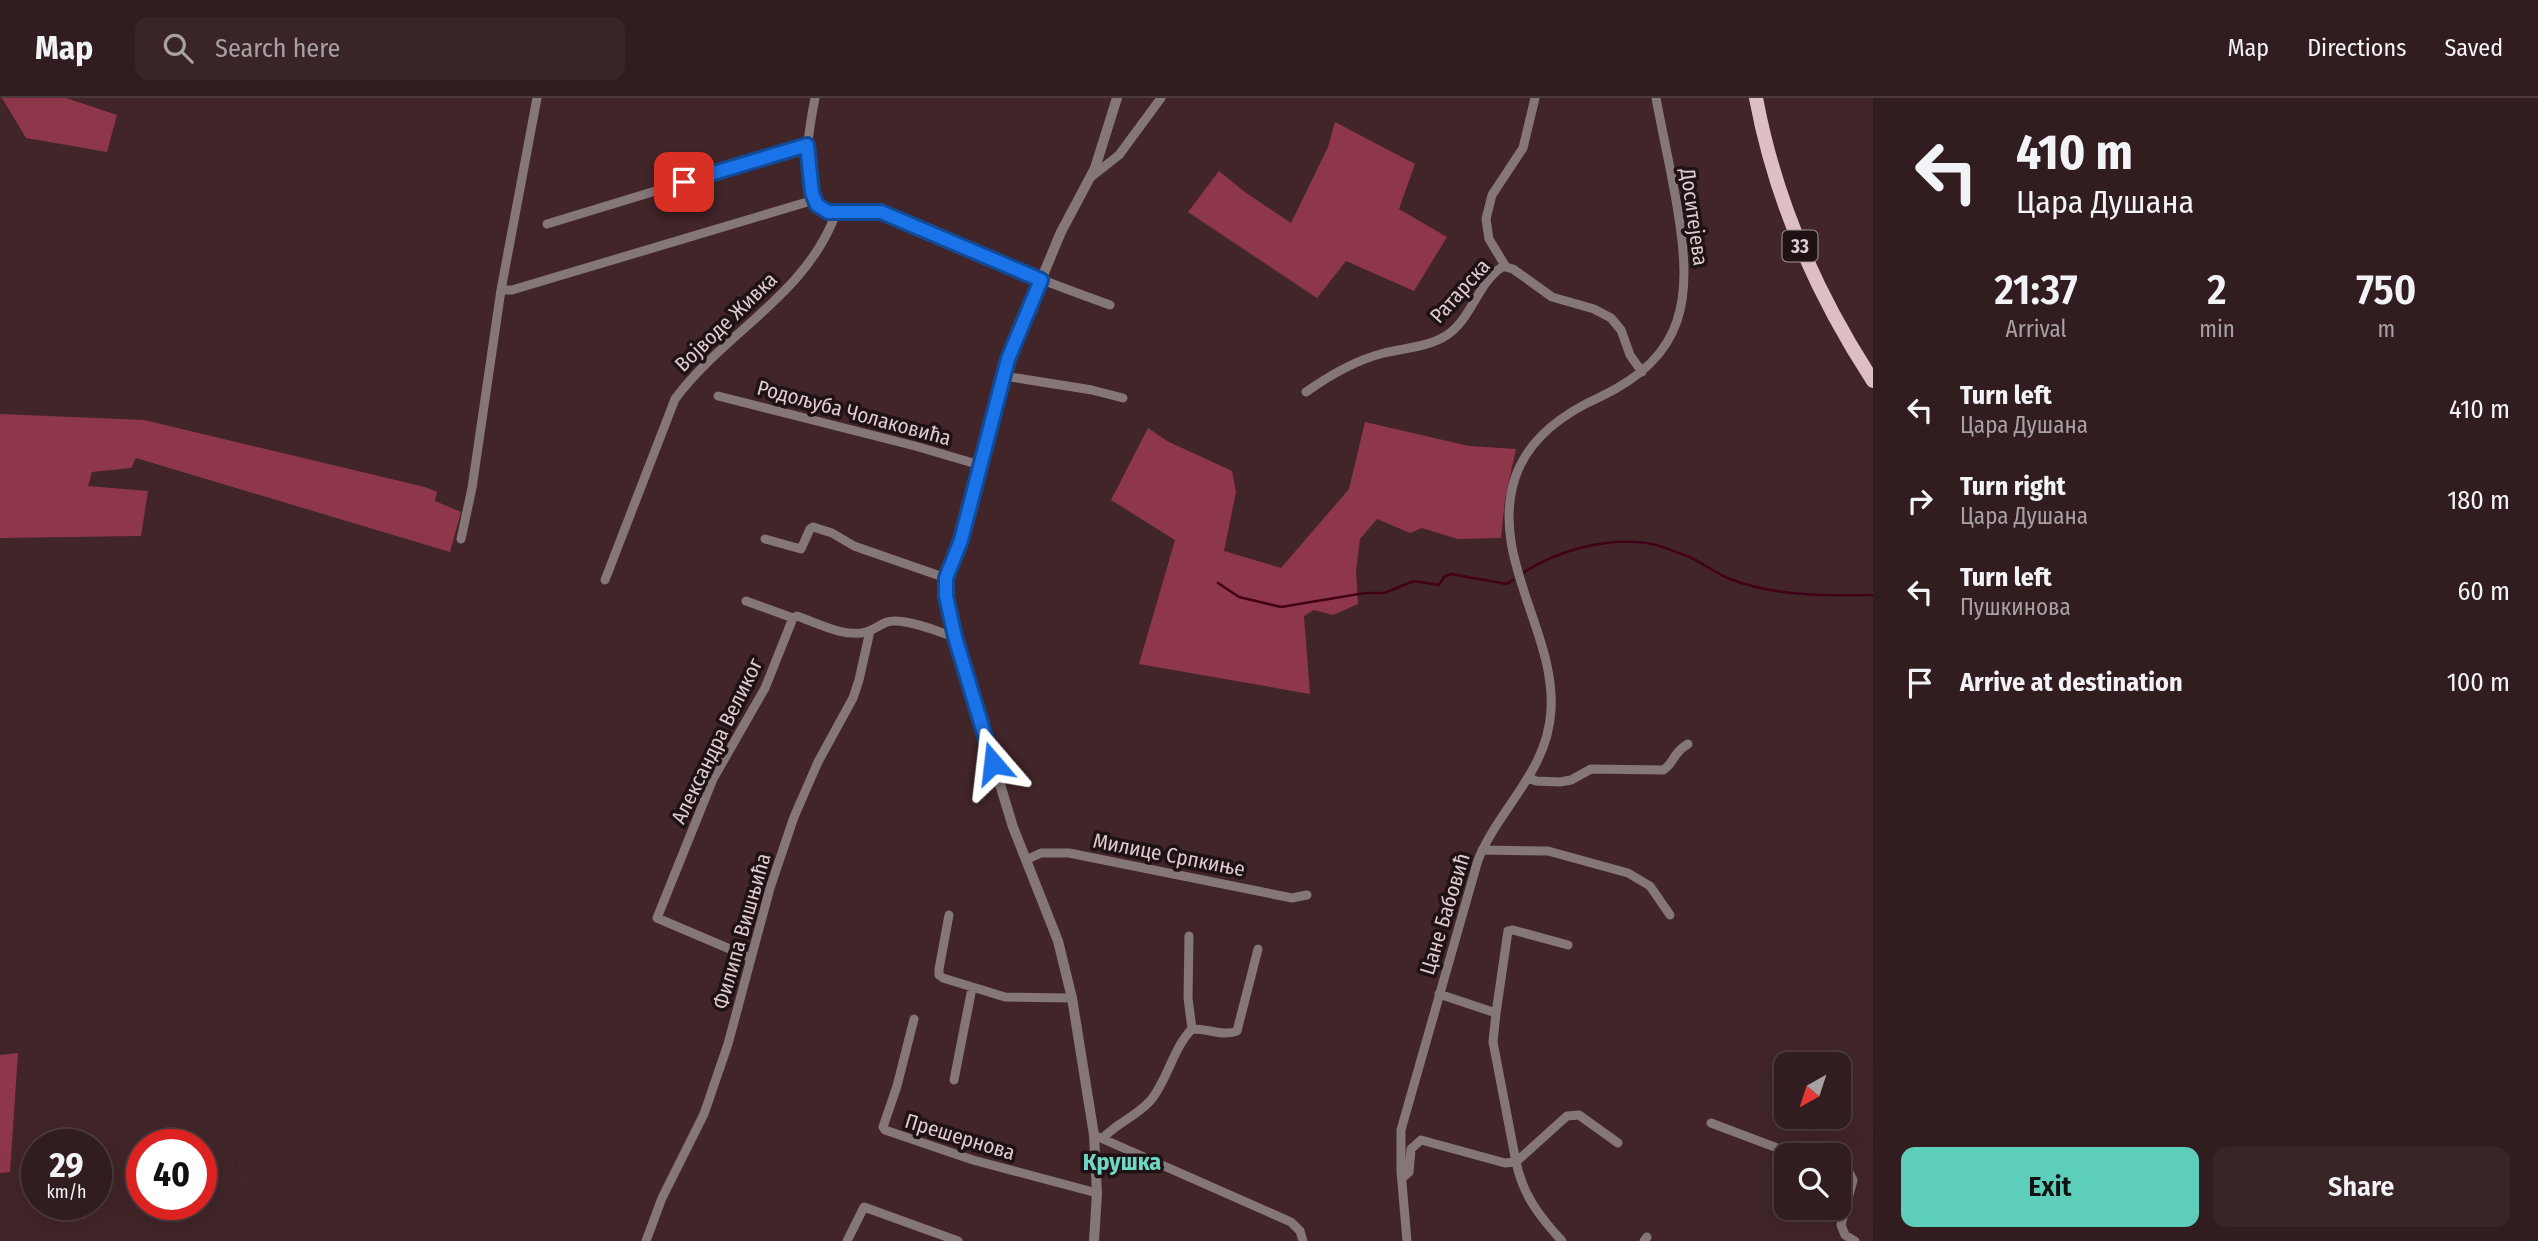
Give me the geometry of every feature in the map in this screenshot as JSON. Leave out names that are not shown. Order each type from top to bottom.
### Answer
[{"type":"main road","name":"33","points":[[1756,98],[1773,165],[1797,240],[1830,308],[1873,381]]},
{"type":"street","points":[[461,539],[472,488],[501,290],[537,98]]},
{"type":"street","points":[[815,98],[807,145],[809,178],[814,200],[828,212],[881,212],[1041,280],[1110,305]]},
{"type":"street","points":[[1094,1241],[1098,1136],[1072,998],[1058,941],[1013,827],[955,637],[946,596],[946,578],[961,540],[1008,359],[1061,232],[1095,168],[1117,98]]},
{"type":"street","points":[[1089,178],[1119,155],[1161,98]]},
{"type":"street","name":"Ратарска","points":[[1306,392],[1327,377],[1354,364],[1435,341],[1448,334],[1463,318],[1491,277],[1502,267],[1506,267],[1489,239],[1486,219],[1492,195],[1523,148],[1535,98]]},
{"type":"street","name":"Доситејева","points":[[1518,572],[1509,519],[1510,501],[1515,478],[1531,447],[1561,419],[1642,372],[1659,355],[1670,338],[1683,303],[1685,254],[1656,98]]},
{"type":"street","points":[[547,224],[807,145]]},
{"type":"street","points":[[501,290],[512,290],[599,266],[814,200]]},
{"type":"street","name":"Војводе Живка","points":[[605,580],[675,399],[690,379],[798,277],[830,230],[836,213]]},
{"type":"street","points":[[1506,267],[1513,269],[1552,297],[1594,309],[1611,318],[1621,330],[1630,355],[1642,372]]},
{"type":"street","points":[[1004,376],[1092,390],[1123,398]]},
{"type":"street","name":"Родољуба Чолаковића","points":[[718,396],[980,465]]},
{"type":"street","points":[[765,539],[801,549],[813,527],[832,533],[854,546],[946,578]]},
{"type":"street","name":"Цане Бабовић","points":[[1407,1241],[1401,1130],[1482,850],[1486,839],[1529,778],[1543,752],[1552,708],[1545,661],[1518,572]]},
{"type":"street","points":[[746,601],[841,631],[862,633],[870,631],[880,623],[896,620],[955,637]]},
{"type":"street","name":"Александра Великог","points":[[751,958],[657,918],[713,779],[765,688],[793,618]]},
{"type":"street","name":"Филипа Вишњића","points":[[646,1241],[662,1198],[704,1114],[728,1044],[770,888],[794,817],[818,762],[853,698],[870,631]]},
{"type":"street","points":[[1529,778],[1560,782],[1571,780],[1591,769],[1663,770],[1676,751],[1688,744]]},
{"type":"street","points":[[1482,850],[1548,851],[1628,873],[1650,886],[1670,915]]},
{"type":"street","name":"Милице Српкиње","points":[[1026,860],[1041,853],[1069,853],[1292,898],[1307,895]]},
{"type":"street","points":[[949,915],[939,975],[1005,997],[1072,998]]},
{"type":"street","points":[[1562,1241],[1530,1203],[1520,1181],[1493,1042],[1508,931],[1513,930],[1568,945]]},
{"type":"street","points":[[1189,936],[1188,998],[1192,1029]]},
{"type":"street","points":[[1098,1136],[1149,1103],[1162,1084],[1184,1038],[1192,1029],[1230,1034],[1237,1031],[1258,949]]},
{"type":"street","points":[[954,1080],[972,988]]},
{"type":"street","points":[[1439,995],[1496,1013]]},
{"type":"street","name":"Прешернова","points":[[914,1019],[897,1086],[883,1127],[885,1130],[973,1160],[1097,1194]]},
{"type":"street","points":[[1402,1178],[1409,1172],[1411,1149],[1421,1140],[1505,1163],[1516,1162],[1572,1114],[1579,1115],[1618,1143]]},
{"type":"street","points":[[1711,1123],[1774,1147]]},
{"type":"street","points":[[1098,1136],[1291,1222],[1300,1231],[1303,1241]]},
{"type":"street","points":[[848,1241],[864,1207],[958,1241]]},
{"type":"street","points":[[1842,1220],[1845,1235],[1855,1241]]},
{"type":"shaded area","points":[[2,98],[66,98],[117,115],[107,152],[26,138]]},
{"type":"shaded area","points":[[1335,122],[1415,164],[1399,209],[1447,237],[1414,291],[1346,261],[1317,298],[1188,212],[1219,171],[1291,223],[1328,147]]},
{"type":"shaded area","points":[[0,414],[144,420],[425,487],[437,492],[435,501],[461,512],[450,552],[136,458],[131,468],[92,472],[88,486],[148,491],[141,536],[0,538]]},
{"type":"shaded area","points":[[1365,422],[1469,446],[1516,449],[1505,499],[1501,538],[1458,539],[1422,528],[1410,533],[1377,519],[1360,539],[1356,570],[1358,604],[1333,615],[1314,610],[1304,616],[1310,694],[1139,664],[1175,540],[1111,500],[1148,428],[1167,441],[1232,471],[1236,492],[1224,551],[1281,568],[1349,489]]},
{"type":"shaded area","points":[[18,1053],[10,1172],[0,1173],[0,1055]]},
{"type":"waterway","points":[[1523,573],[1551,558],[1582,547],[1630,542],[1661,546],[1693,558],[1730,579],[1764,589],[1819,595],[1873,595]]},
{"type":"waterway","points":[[1218,583],[1239,597],[1281,607],[1365,593],[1384,593],[1414,581],[1439,585],[1444,577],[1451,574],[1507,584],[1513,580]]},
{"type":"district","name":"Крушка","points":[[1122,1162]]},
{"type":"route","points":[[684,182],[807,145],[809,178],[814,200],[828,212],[881,212],[1041,280],[1008,359],[961,540],[946,578],[946,596],[955,637],[993,763]]}]
